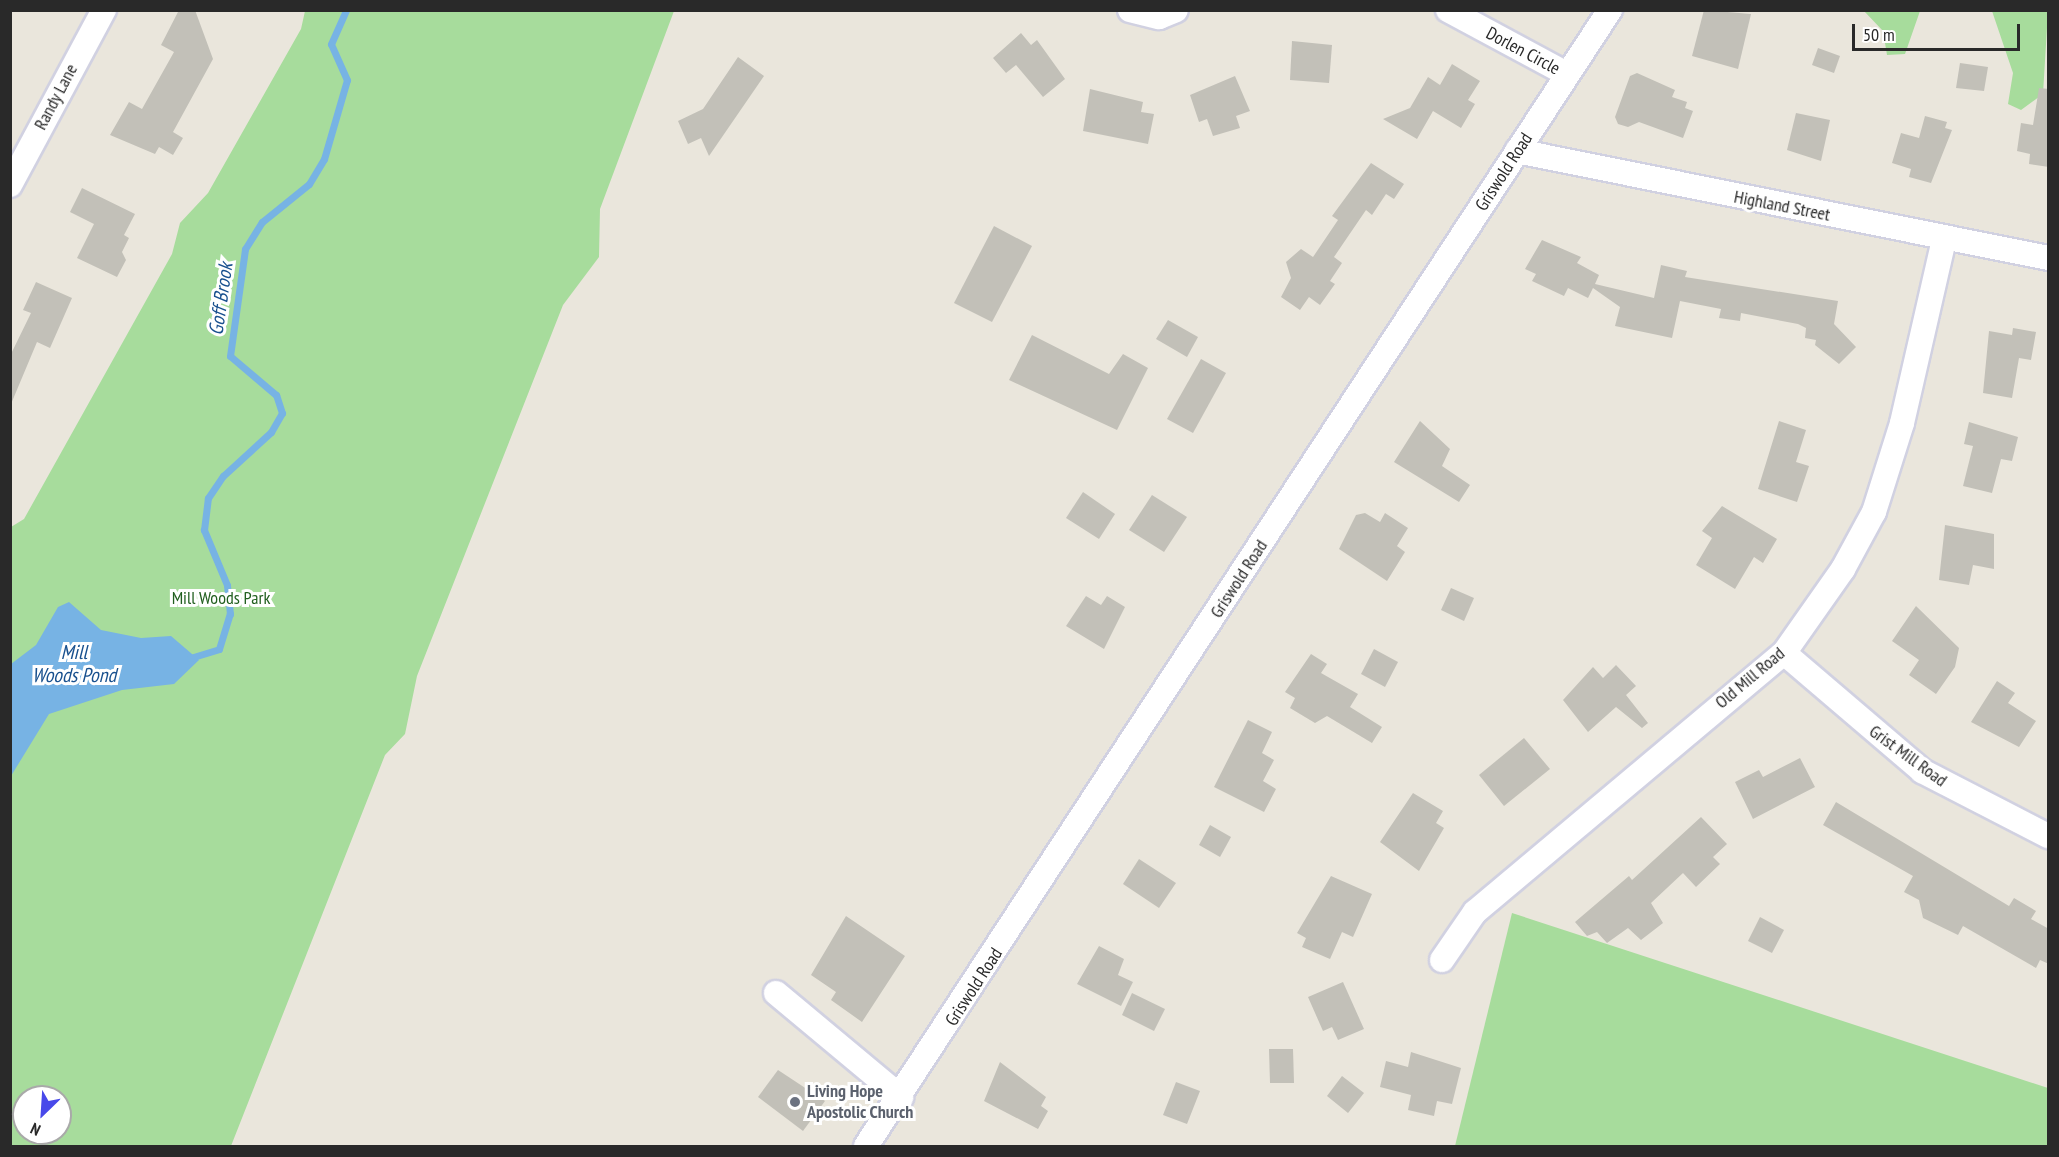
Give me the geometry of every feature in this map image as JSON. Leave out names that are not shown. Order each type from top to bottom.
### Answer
[{"type":"street","name":"Randy Lane","points":[[10,185],[104,10]]},
{"type":"street","points":[[1130,10],[1159,17],[1176,10]]},
{"type":"street","name":"Dorlen Circle","points":[[1448,10],[1567,74]]},
{"type":"street","name":"Griswold Road","points":[[866,1146],[901,1097],[1610,10]]},
{"type":"street","name":"Highland Street","points":[[1517,151],[2049,258]]},
{"type":"street","name":"Old Mill Road","points":[[1442,960],[1476,912],[1784,653],[1843,569],[1874,512],[1902,423],[1944,238]]},
{"type":"street","name":"Grist Mill Road","points":[[1784,653],[1922,771],[2049,836]]},
{"type":"street","points":[[776,993],[901,1097]]},
{"type":"green space","name":"Mill Woods Park","points":[[305,11],[674,11],[600,209],[599,257],[563,305],[417,676],[405,734],[385,755],[231,1146],[11,1146],[11,527],[24,519],[172,254],[180,223],[208,193],[301,29]]},
{"type":"green space","points":[[1864,11],[1920,11],[1905,54],[1887,55],[1883,31]]},
{"type":"green space","points":[[1992,11],[2048,11],[2043,94],[2021,110],[2008,104],[2013,73]]},
{"type":"green space","points":[[1512,913],[2048,1088],[2048,1146],[1455,1146]]},
{"type":"water","name":"Mill Woods Pond","points":[[69,602],[101,630],[141,638],[171,636],[199,660],[174,684],[122,690],[49,714],[11,776],[11,664],[36,645],[58,607]]},
{"type":"building","points":[[179,10],[195,10],[213,59],[173,132],[183,138],[173,155],[159,147],[155,154],[110,135],[129,102],[142,109],[174,52],[161,45]]},
{"type":"building","points":[[1704,10],[1751,14],[1738,69],[1692,56]]},
{"type":"building","points":[[1021,33],[1031,45],[1037,40],[1065,79],[1043,97],[1016,65],[1006,73],[993,58]]},
{"type":"building","points":[[1292,41],[1332,45],[1329,83],[1290,80]]},
{"type":"building","points":[[1818,48],[1840,56],[1834,73],[1812,65]]},
{"type":"building","points":[[738,57],[764,76],[709,156],[701,138],[688,144],[678,121],[703,109]]},
{"type":"building","points":[[1960,63],[1988,67],[1984,91],[1956,88]]},
{"type":"building","points":[[1452,64],[1480,81],[1468,100],[1475,104],[1461,128],[1433,111],[1417,139],[1383,119],[1410,108],[1428,77],[1440,85]]},
{"type":"building","points":[[1637,73],[1675,90],[1672,97],[1687,102],[1685,108],[1693,111],[1683,138],[1639,122],[1628,127],[1618,124],[1615,117],[1630,76]]},
{"type":"building","points":[[1235,76],[1250,111],[1236,116],[1240,128],[1213,136],[1207,119],[1199,122],[1190,95]]},
{"type":"building","points":[[2039,88],[2049,89],[2049,167],[2029,164],[2030,154],[2017,151],[2021,123],[2033,125]]},
{"type":"building","points":[[1090,89],[1143,102],[1141,112],[1154,114],[1148,144],[1083,131]]},
{"type":"building","points":[[1796,113],[1830,120],[1821,161],[1787,150]]},
{"type":"building","points":[[1925,116],[1947,122],[1945,128],[1952,130],[1931,183],[1909,177],[1911,169],[1892,163],[1901,133],[1919,138]]},
{"type":"building","points":[[1371,163],[1404,184],[1394,199],[1386,194],[1372,215],[1366,210],[1334,257],[1342,263],[1330,281],[1335,284],[1320,305],[1309,297],[1300,310],[1281,297],[1291,278],[1286,262],[1301,249],[1313,257],[1338,220],[1332,216]]},
{"type":"building","points":[[82,188],[135,214],[124,235],[129,238],[122,252],[126,260],[117,277],[77,258],[94,224],[70,212]]},
{"type":"building","points":[[994,226],[1032,246],[992,322],[954,303]]},
{"type":"building","points":[[1542,240],[1581,257],[1577,263],[1599,275],[1595,284],[1654,298],[1661,265],[1687,271],[1685,277],[1838,301],[1834,324],[1856,347],[1839,364],[1815,345],[1816,340],[1805,338],[1806,328],[1798,324],[1741,313],[1740,321],[1719,318],[1721,309],[1680,301],[1672,338],[1615,326],[1620,307],[1593,288],[1588,298],[1568,288],[1564,296],[1532,281],[1536,274],[1525,269]]},
{"type":"building","points":[[36,282],[72,298],[50,348],[37,342],[11,404],[10,356],[31,313],[23,310]]},
{"type":"building","points":[[1168,320],[1198,337],[1187,357],[1156,339]]},
{"type":"building","points":[[2013,328],[2036,332],[2031,360],[2019,358],[2012,398],[1983,393],[1989,331],[2012,335]]},
{"type":"building","points":[[1032,335],[1109,374],[1123,354],[1148,368],[1117,430],[1009,380]]},
{"type":"building","points":[[1201,359],[1226,373],[1193,433],[1167,419]]},
{"type":"building","points":[[1420,421],[1450,449],[1442,466],[1470,485],[1459,502],[1394,462]]},
{"type":"building","points":[[1779,421],[1806,430],[1796,462],[1809,466],[1797,502],[1758,489]]},
{"type":"building","points":[[1969,422],[2018,437],[2012,461],[2001,459],[1992,493],[1963,486],[1973,446],[1964,444]]},
{"type":"building","points":[[1083,492],[1115,514],[1099,539],[1066,518]]},
{"type":"building","points":[[1152,495],[1187,517],[1164,552],[1129,530]]},
{"type":"building","points":[[1722,506],[1777,539],[1763,563],[1754,557],[1735,589],[1696,565],[1712,538],[1702,531]]},
{"type":"building","points":[[1365,513],[1380,522],[1385,513],[1408,528],[1397,546],[1405,552],[1387,581],[1339,549],[1356,515]]},
{"type":"building","points":[[1945,525],[1994,534],[1994,569],[1973,565],[1969,585],[1939,580]]},
{"type":"building","points":[[1451,588],[1474,598],[1464,621],[1441,610]]},
{"type":"building","points":[[1086,596],[1101,605],[1107,596],[1125,607],[1104,649],[1066,626]]},
{"type":"building","points":[[1916,606],[1959,648],[1955,667],[1936,694],[1909,675],[1919,660],[1892,641]]},
{"type":"building","points":[[1374,649],[1398,662],[1385,687],[1361,674]]},
{"type":"building","points":[[1311,654],[1327,664],[1321,673],[1358,694],[1350,707],[1382,727],[1372,743],[1327,716],[1315,723],[1290,708],[1295,698],[1285,692]]},
{"type":"building","points":[[1616,665],[1636,686],[1626,695],[1648,723],[1642,728],[1616,707],[1588,732],[1563,700],[1593,667],[1603,678]]},
{"type":"building","points":[[1997,681],[2015,693],[2008,703],[2036,721],[2019,747],[1971,722]]},
{"type":"building","points":[[1248,720],[1272,732],[1262,753],[1274,760],[1263,781],[1276,789],[1264,812],[1214,787]]},
{"type":"building","points":[[1524,738],[1550,769],[1504,806],[1479,775]]},
{"type":"building","points":[[1800,758],[1815,787],[1753,819],[1735,782],[1759,770],[1763,777]]},
{"type":"building","points":[[1413,793],[1443,811],[1436,823],[1444,828],[1419,871],[1380,842]]},
{"type":"building","points":[[1836,802],[2009,906],[2014,898],[2036,911],[2031,919],[2049,929],[2049,964],[2040,960],[2036,968],[1963,926],[1958,935],[1923,918],[1919,900],[1904,892],[1913,876],[1823,825]]},
{"type":"building","points":[[1701,817],[1727,844],[1713,857],[1720,864],[1696,887],[1683,873],[1651,903],[1663,923],[1641,940],[1628,928],[1607,943],[1597,932],[1587,936],[1575,922],[1629,876],[1632,880]]},
{"type":"building","points":[[1210,825],[1231,837],[1220,857],[1199,845]]},
{"type":"building","points":[[1139,859],[1176,883],[1159,908],[1123,884]]},
{"type":"building","points":[[1331,876],[1372,894],[1353,937],[1342,932],[1330,959],[1302,947],[1306,938],[1297,933]]},
{"type":"building","points":[[846,916],[905,956],[862,1022],[831,1000],[836,992],[811,975]]},
{"type":"building","points":[[1760,917],[1784,930],[1772,953],[1748,941]]},
{"type":"building","points":[[1099,946],[1124,959],[1118,975],[1133,982],[1121,1006],[1077,984]]},
{"type":"building","points":[[1343,982],[1364,1029],[1338,1040],[1332,1027],[1323,1031],[1308,997]]},
{"type":"building","points":[[1132,993],[1165,1009],[1154,1031],[1122,1015]]},
{"type":"building","points":[[1269,1049],[1293,1049],[1294,1083],[1270,1083]]},
{"type":"building","points":[[1411,1052],[1461,1068],[1452,1104],[1437,1101],[1434,1116],[1408,1110],[1411,1095],[1380,1087],[1386,1061],[1408,1067]]},
{"type":"building","points":[[1000,1062],[1046,1097],[1041,1106],[1048,1111],[1038,1129],[984,1101]]},
{"type":"building","name":"Living Hope Apostolic Church","points":[[778,1070],[825,1101],[803,1131],[758,1097]]},
{"type":"building","points":[[1342,1076],[1364,1093],[1348,1113],[1327,1096]]},
{"type":"building","points":[[1176,1082],[1200,1091],[1187,1124],[1163,1115]]},
{"type":"waterway","name":"Goff Brook","points":[[190,658],[219,649],[230,614],[227,585],[204,530],[208,498],[223,476],[271,432],[282,413],[276,395],[230,356],[245,249],[262,222],[309,184],[324,159],[347,80],[331,44],[346,10]]},
{"type":"place","name":"Living Hope Apostolic Church","points":[[795,1102]]}]
